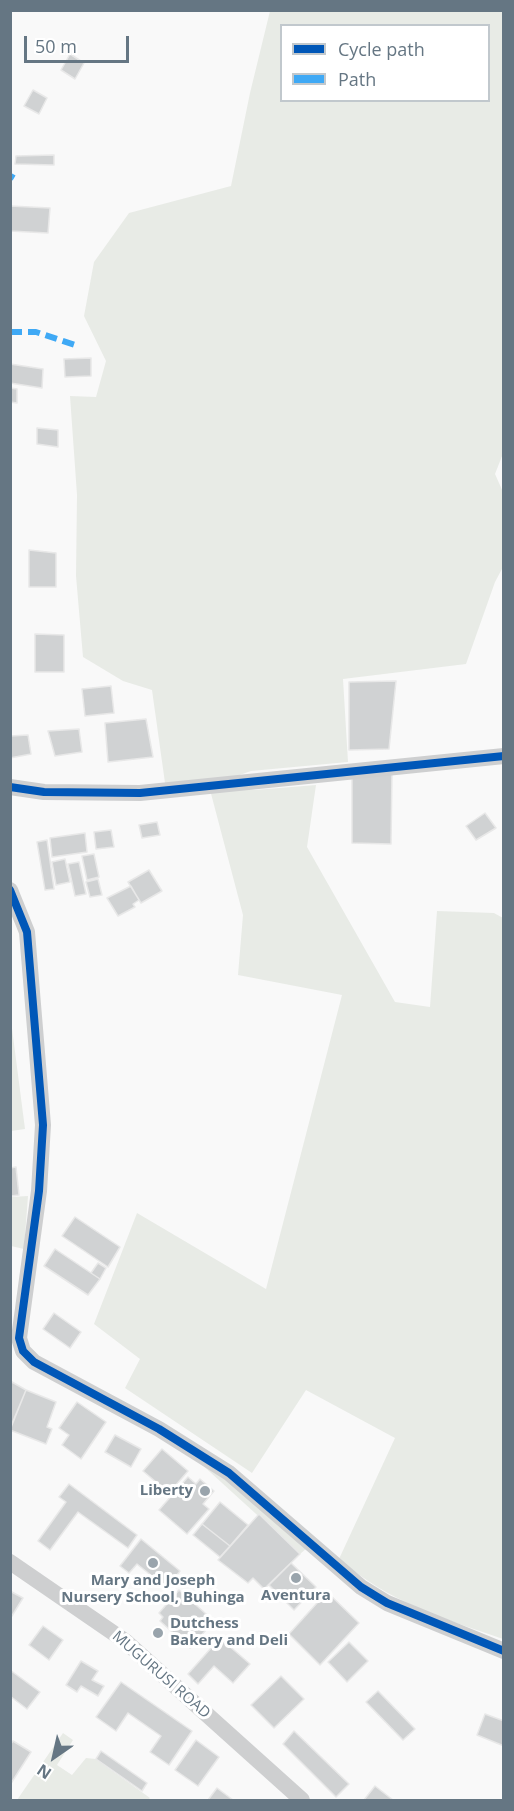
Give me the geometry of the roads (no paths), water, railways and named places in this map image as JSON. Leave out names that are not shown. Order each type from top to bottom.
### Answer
[{"type":"street","points":[[10,787],[44,792],[140,793],[504,756]]},
{"type":"street","points":[[10,890],[27,932],[44,1125],[39,1191],[19,1338],[23,1351],[34,1362],[159,1429],[229,1473],[361,1587],[378,1598],[411,1614],[504,1651]]},
{"type":"street","name":"MUGURUSI ROAD","points":[[10,1562],[125,1641],[302,1800]]},
{"type":"place","name":"Liberty","points":[[205,1491]]},
{"type":"place","name":"Mary and Joseph Nursery School, Buhinga","points":[[153,1563]]},
{"type":"place","name":"Aventura","points":[[296,1578]]},
{"type":"place","name":"Dutchess Bakery and Deli","points":[[158,1633]]}]
